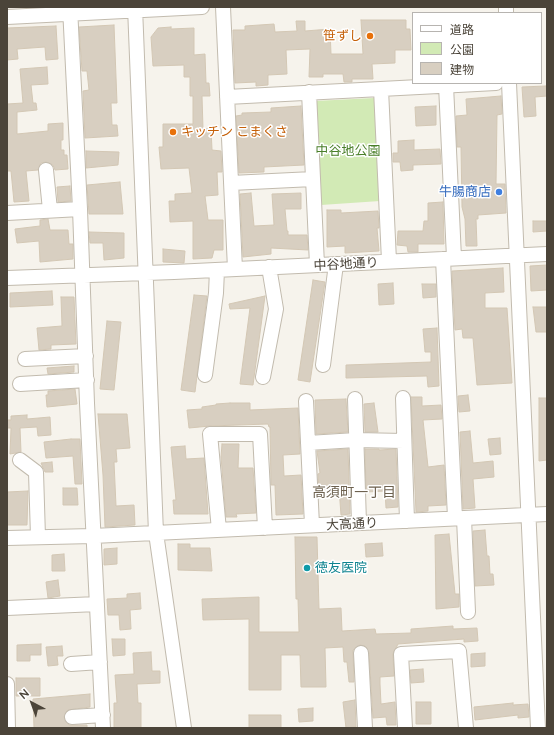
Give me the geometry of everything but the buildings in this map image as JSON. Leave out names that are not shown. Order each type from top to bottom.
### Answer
[{"type":"street","points":[[7,17],[70,10],[202,7]]},
{"type":"street","points":[[223,7],[235,269]]},
{"type":"street","points":[[135,9],[156,533],[184,728]]},
{"type":"street","points":[[70,10],[80,209],[93,536],[103,722],[72,717]]},
{"type":"street","points":[[227,97],[471,84]]},
{"type":"street","points":[[509,84],[538,728]]},
{"type":"street","points":[[446,85],[448,258],[459,518],[468,612]]},
{"type":"street","points":[[381,89],[389,261]]},
{"type":"street","points":[[308,92],[317,265]]},
{"type":"street","points":[[46,170],[50,210]]},
{"type":"street","points":[[231,183],[313,179]]},
{"type":"street","points":[[7,213],[80,209]]},
{"type":"street","name":"中谷地通り","points":[[7,278],[269,268],[547,254]]},
{"type":"street","points":[[322,364],[336,264]]},
{"type":"street","points":[[262,377],[276,309],[269,268]]},
{"type":"street","points":[[205,376],[216,293],[217,270]]},
{"type":"street","points":[[25,359],[86,356]]},
{"type":"street","points":[[20,384],[87,380]]},
{"type":"street","points":[[403,398],[407,521]]},
{"type":"street","points":[[355,400],[359,523]]},
{"type":"street","points":[[306,401],[312,526]]},
{"type":"street","points":[[219,530],[210,434],[260,434],[265,528]]},
{"type":"street","points":[[308,443],[356,440],[404,441]]},
{"type":"street","points":[[20,460],[36,472],[38,537]]},
{"type":"street","name":"大高通り","points":[[7,538],[93,536],[547,514]]},
{"type":"street","points":[[7,608],[97,604]]},
{"type":"street","points":[[406,728],[401,654],[459,651],[466,728]]},
{"type":"street","points":[[361,653],[365,728]]},
{"type":"street","points":[[71,664],[100,662]]},
{"type":"street","points":[[7,684],[8,728]]},
{"type":"green space","name":"中谷地公園","points":[[374,98],[380,201],[321,205],[315,101]]},
{"type":"place","name":"笹ずし","points":[[370,36]]},
{"type":"place","name":"キッチン こまくさ","points":[[173,132]]},
{"type":"place","name":"牛腸商店","points":[[499,192]]},
{"type":"place","name":"徳友医院","points":[[307,568]]},
{"type":"district","name":"高須町一丁目","points":[[354,492]]}]
